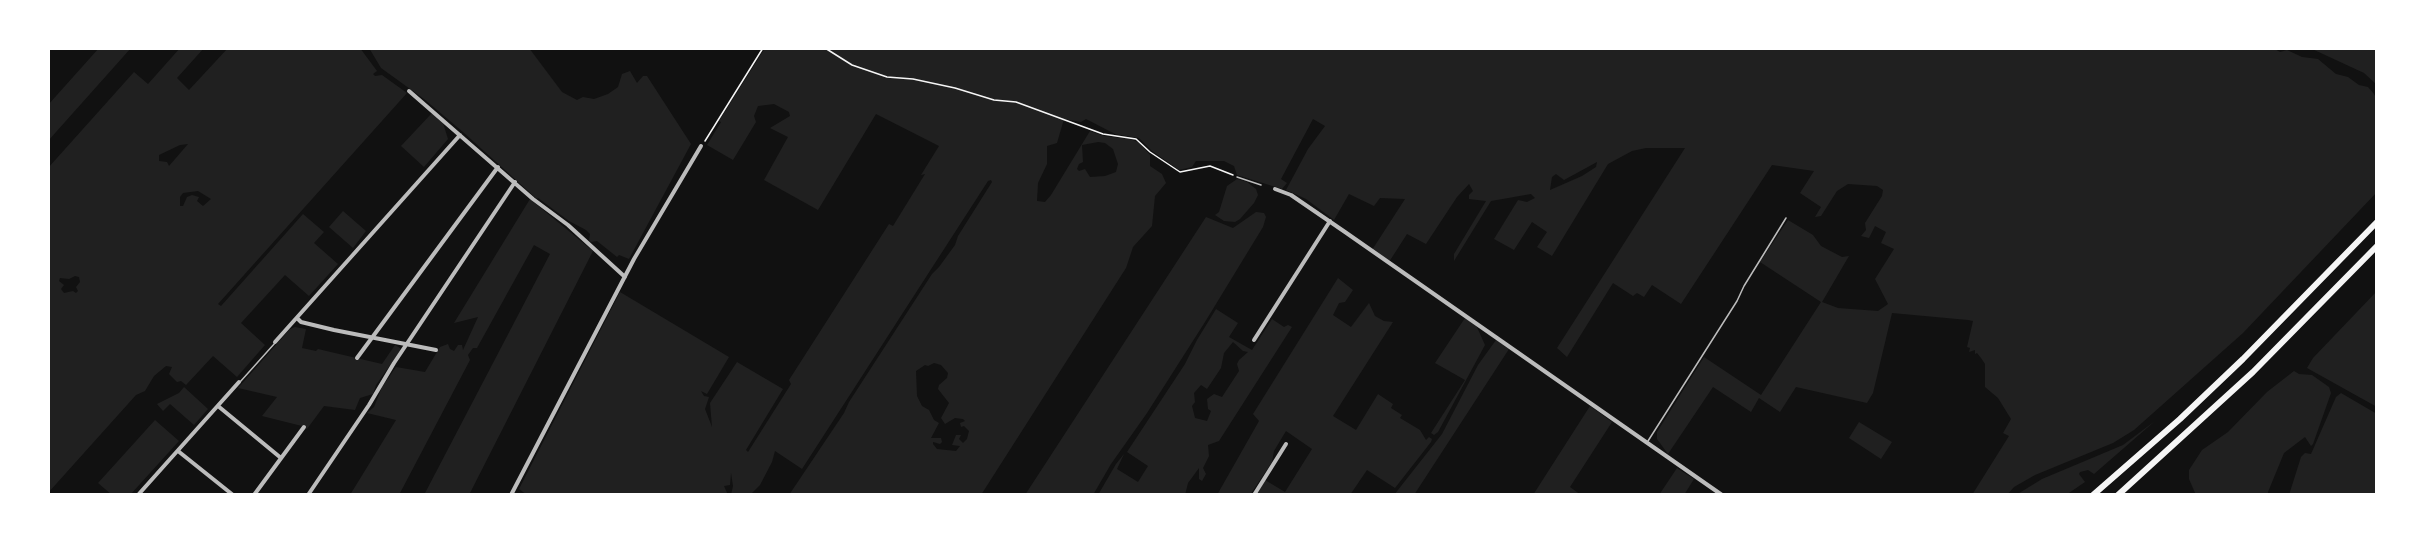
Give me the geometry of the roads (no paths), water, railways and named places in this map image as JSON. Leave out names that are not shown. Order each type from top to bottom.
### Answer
[{"type":"highway","points":[[2091,495],[2186,414],[2377,222]]},
{"type":"highway","points":[[2118,495],[2253,372],[2377,246]]},
{"type":"street","points":[[409,92],[574,230],[625,277]]},
{"type":"street","points":[[275,342],[460,135]]},
{"type":"street","points":[[512,495],[625,277],[701,146]]},
{"type":"street","points":[[357,358],[498,167]]},
{"type":"street","points":[[308,495],[515,183]]},
{"type":"street","points":[[1275,189],[1288,193],[1722,495]]},
{"type":"street","points":[[1254,340],[1330,222]]},
{"type":"street","points":[[297,318],[301,322],[436,350]]},
{"type":"street","points":[[138,495],[239,382]]},
{"type":"street","points":[[218,406],[281,458]]},
{"type":"street","points":[[254,495],[304,427]]},
{"type":"street","points":[[1254,495],[1286,444]]},
{"type":"street","points":[[178,451],[233,495]]},
{"type":"lane","points":[[1237,177],[1261,185]]},
{"type":"lane","points":[[1647,442],[1786,218]]},
{"type":"lane","points":[[239,382],[275,342]]}]
